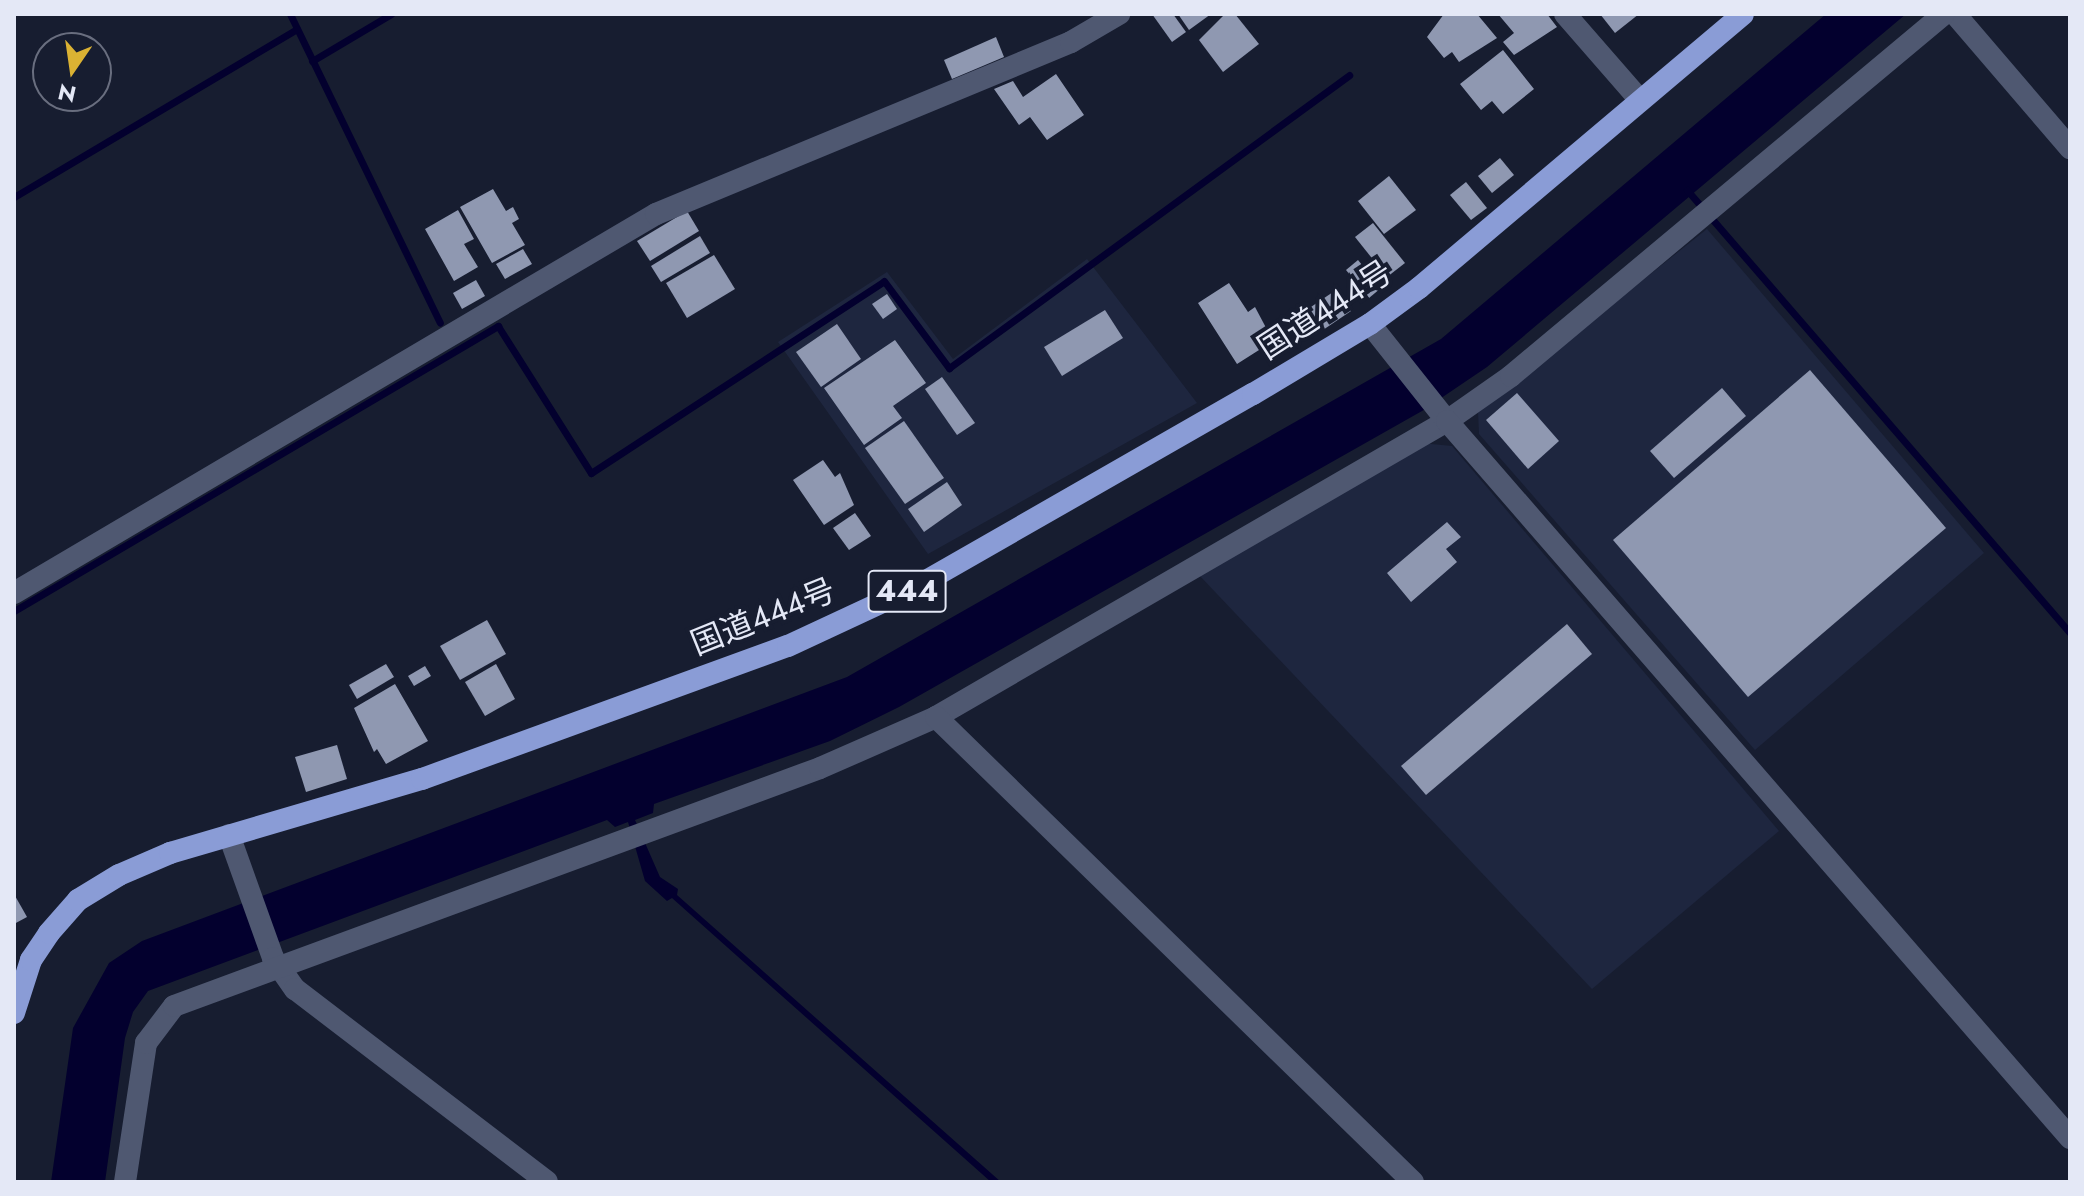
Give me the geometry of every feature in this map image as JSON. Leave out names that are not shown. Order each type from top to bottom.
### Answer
[{"type":"highway","name":"国道444号","points":[[14,1008],[31,960],[78,900],[157,859],[422,779],[788,646],[919,585],[1370,324],[1743,14]]},
{"type":"street","points":[[14,593],[656,214],[1071,42],[1119,14]]},
{"type":"street","points":[[1565,14],[1640,100]]},
{"type":"street","points":[[125,1182],[146,1043],[158,1020],[174,1006],[275,962],[820,768],[936,717],[1511,376],[1944,14]]},
{"type":"street","points":[[1955,14],[2070,148]]},
{"type":"street","points":[[1370,324],[1442,416],[2070,1138]]},
{"type":"street","points":[[936,717],[1413,1182]]},
{"type":"street","points":[[229,835],[275,962],[295,989],[547,1182]]},
{"type":"shaded area","points":[[1826,14],[1906,14],[1487,367],[1422,411],[899,707],[830,741],[654,804],[653,813],[635,820],[660,877],[678,889],[677,895],[1001,1182],[991,1182],[672,898],[667,901],[645,881],[628,822],[615,827],[607,820],[148,991],[133,1012],[125,1038],[105,1182],[51,1182],[73,1028],[109,963],[142,941],[847,677],[1441,339]]},
{"type":"shaded area","points":[[1707,229],[1984,553],[1755,750],[1479,434],[1478,411]]},
{"type":"shaded area","points":[[1087,259],[1197,403],[928,554],[778,342],[887,272],[953,359]]},
{"type":"shaded area","points":[[1421,443],[1452,446],[1779,831],[1592,989],[1199,575]]},
{"type":"building","points":[[1152,14],[1173,14],[1186,32],[1172,42]]},
{"type":"building","points":[[1178,14],[1211,14],[1189,30]]},
{"type":"building","points":[[1235,14],[1259,44],[1223,72],[1199,40],[1223,16]]},
{"type":"building","points":[[1444,14],[1477,14],[1497,38],[1459,62],[1452,52],[1444,58],[1427,37]]},
{"type":"building","points":[[1498,14],[1547,14],[1557,27],[1514,55],[1503,42],[1514,33]]},
{"type":"building","points":[[1600,14],[1639,14],[1615,33]]},
{"type":"building","points":[[996,37],[1004,57],[952,79],[944,60]]},
{"type":"building","points":[[1503,50],[1534,89],[1503,114],[1492,101],[1481,110],[1460,84]]},
{"type":"building","points":[[1056,74],[1084,115],[1047,140],[1030,117],[1019,125],[994,89],[1013,81],[1023,97]]},
{"type":"building","points":[[1500,158],[1514,175],[1492,193],[1478,176]]},
{"type":"building","points":[[1389,176],[1416,210],[1384,234],[1358,201]]},
{"type":"building","points":[[1466,182],[1487,208],[1471,220],[1450,195]]},
{"type":"building","points":[[493,189],[506,211],[513,207],[519,219],[512,223],[525,245],[492,263],[460,207]]},
{"type":"building","points":[[458,210],[474,239],[464,244],[478,267],[454,281],[425,229]]},
{"type":"building","points":[[687,211],[699,231],[650,261],[637,241]]},
{"type":"building","points":[[1373,223],[1405,263],[1387,277],[1355,237]]},
{"type":"building","points":[[700,236],[710,253],[661,282],[651,266]]},
{"type":"building","points":[[523,249],[532,264],[505,279],[496,264]]},
{"type":"building","points":[[714,255],[735,289],[687,318],[666,283]]},
{"type":"building","points":[[1358,260],[1381,288],[1369,298],[1346,270]]},
{"type":"building","points":[[476,280],[485,296],[462,309],[453,293]]},
{"type":"building","points":[[1229,283],[1248,312],[1255,307],[1273,341],[1237,364],[1198,303]]},
{"type":"building","points":[[1336,290],[1351,311],[1320,332],[1305,311]]},
{"type":"building","points":[[887,294],[897,309],[883,319],[872,304]]},
{"type":"building","points":[[1105,310],[1123,338],[1062,376],[1044,347]]},
{"type":"building","points":[[837,324],[861,359],[821,387],[796,352]]},
{"type":"building","points":[[895,340],[926,383],[893,406],[902,418],[864,445],[824,388]]},
{"type":"building","points":[[1810,370],[1946,528],[1748,697],[1613,540]]},
{"type":"building","points":[[942,377],[975,423],[957,435],[925,389]]},
{"type":"building","points":[[1722,388],[1746,416],[1674,478],[1650,451]]},
{"type":"building","points":[[1517,393],[1559,441],[1528,469],[1486,420]]},
{"type":"building","points":[[904,421],[944,478],[905,504],[865,448]]},
{"type":"building","points":[[823,460],[835,477],[840,473],[854,505],[824,525],[793,480]]},
{"type":"building","points":[[947,482],[962,505],[924,532],[908,509]]},
{"type":"building","points":[[855,513],[871,536],[849,550],[833,528]]},
{"type":"building","points":[[1447,522],[1461,537],[1446,549],[1457,562],[1411,602],[1387,573]]},
{"type":"building","points":[[487,620],[506,654],[460,680],[440,646]]},
{"type":"building","points":[[1567,624],[1592,654],[1426,795],[1401,766]]},
{"type":"building","points":[[386,664],[394,677],[357,699],[349,685]]},
{"type":"building","points":[[496,664],[515,699],[485,716],[465,682]]},
{"type":"building","points":[[425,666],[431,676],[414,686],[408,676]]},
{"type":"building","points":[[395,684],[428,741],[386,764],[377,749],[374,752],[354,708]]},
{"type":"building","points":[[337,745],[347,779],[306,792],[295,757]]},
{"type":"building","points":[[14,894],[27,917],[14,924]]},
{"type":"waterway","points":[[290,14],[440,323]]},
{"type":"waterway","points":[[312,61],[391,14]]},
{"type":"waterway","points":[[14,197],[297,29]]},
{"type":"waterway","points":[[14,611],[498,326],[591,473],[884,281],[949,368],[1349,75]]},
{"type":"waterway","points":[[1687,190],[2070,633]]}]
